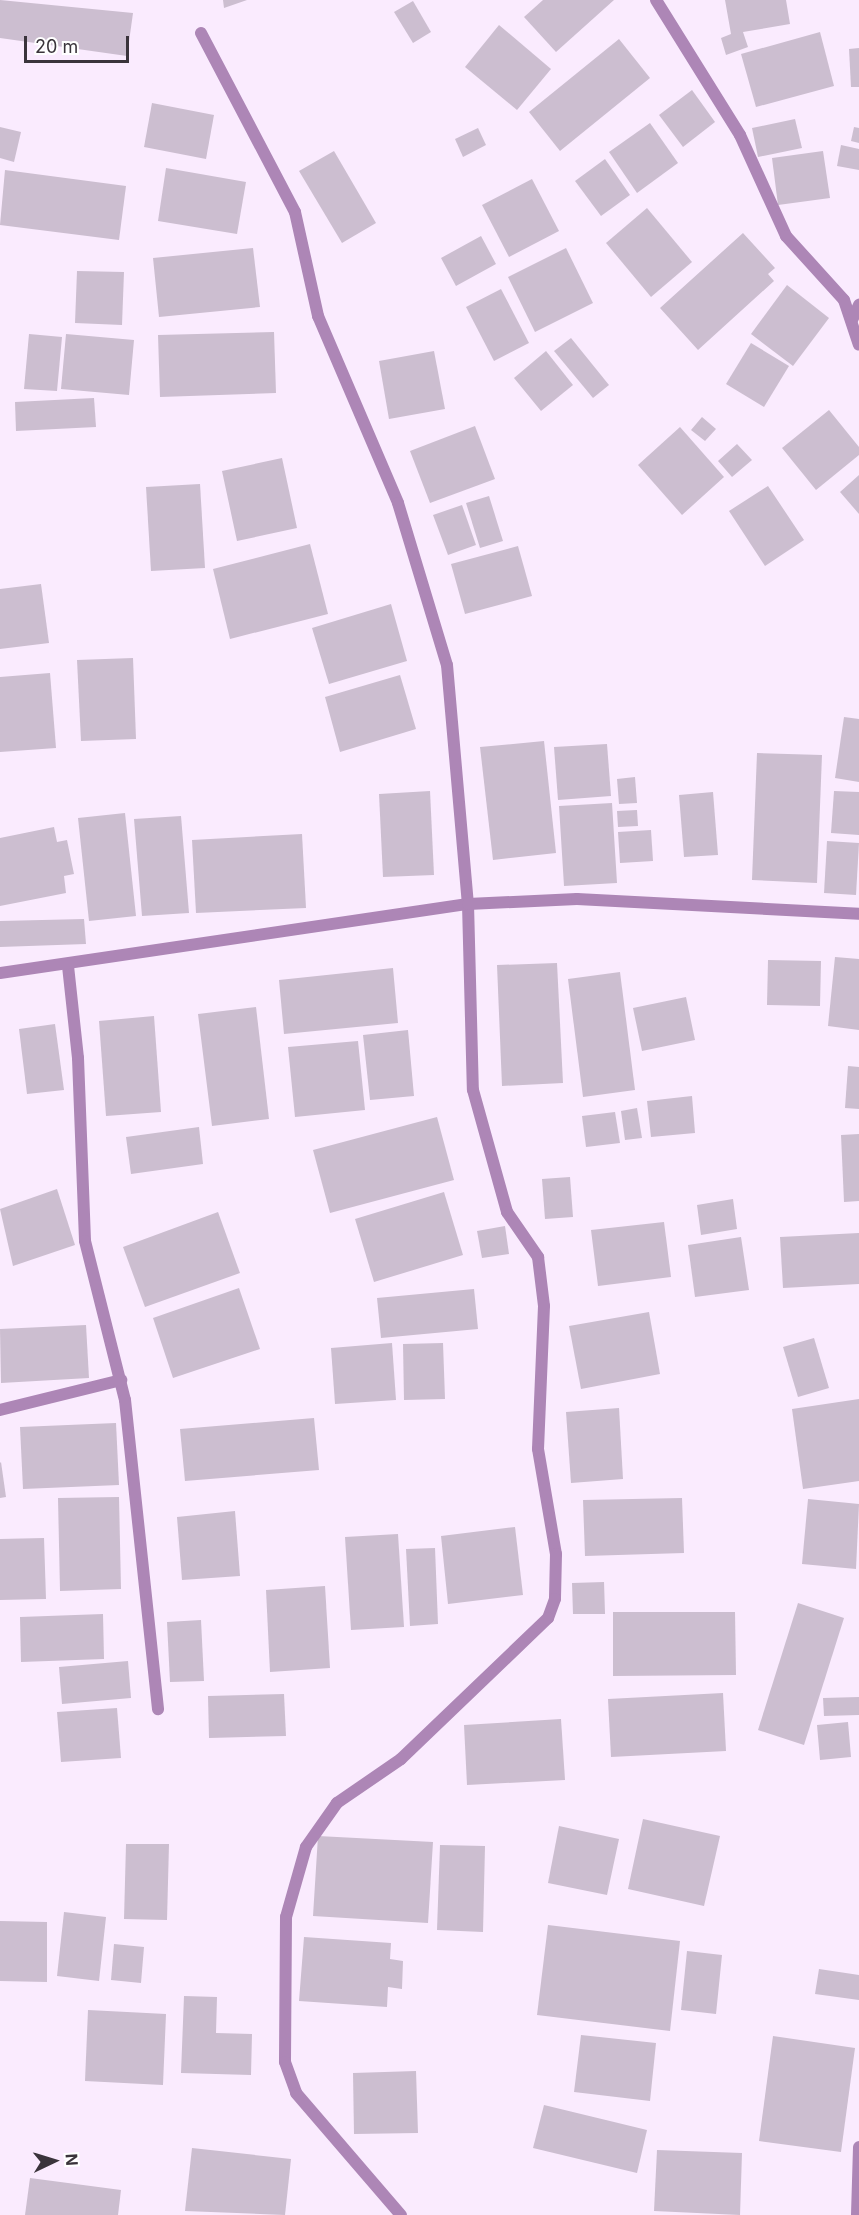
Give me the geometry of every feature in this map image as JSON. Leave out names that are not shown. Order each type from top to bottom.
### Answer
[{"type":"street","points":[[656,0],[740,135],[786,236],[844,300],[859,345]]},
{"type":"street","points":[[201,33],[295,212],[330,353],[398,503],[423,577],[447,665],[468,904],[473,1090],[507,1212],[538,1257],[542,1286],[538,1449],[556,1554],[555,1599],[527,1643],[401,1759],[337,1803],[306,1847],[286,1917],[282,1974],[285,2062],[296,2093],[401,2215]]},
{"type":"street","points":[[852,320],[859,305]]},
{"type":"street","points":[[0,973],[68,966],[468,904],[577,899],[859,914]]},
{"type":"street","points":[[68,966],[78,1059],[85,1241],[121,1380],[158,1709]]},
{"type":"street","points":[[0,1410],[121,1380]]},
{"type":"street","points":[[857,2215],[859,2147]]},
{"type":"building","points":[[0,0],[133,13],[127,56],[0,38]]},
{"type":"building","points":[[223,0],[247,0],[224,8]]},
{"type":"building","points":[[543,0],[614,0],[556,52],[524,17]]},
{"type":"building","points":[[725,0],[786,0],[790,24],[743,32],[748,47],[726,55],[721,38],[731,34]]},
{"type":"building","points":[[413,1],[431,32],[413,43],[394,12]]},
{"type":"building","points":[[499,25],[551,69],[517,110],[465,67]]},
{"type":"building","points":[[820,32],[834,86],[756,107],[741,54]]},
{"type":"building","points":[[619,39],[650,78],[560,151],[529,112]]},
{"type":"building","points":[[859,48],[859,87],[851,87],[849,49]]},
{"type":"building","points":[[692,90],[715,122],[683,147],[659,115]]},
{"type":"building","points":[[152,103],[214,115],[206,159],[144,147]]},
{"type":"building","points":[[795,119],[802,148],[758,157],[752,128]]},
{"type":"building","points":[[650,123],[678,163],[637,193],[609,152]]},
{"type":"building","points":[[0,127],[21,132],[14,162],[0,158]]},
{"type":"building","points":[[854,127],[859,128],[859,143],[851,141]]},
{"type":"building","points":[[478,128],[486,145],[463,157],[455,139]]},
{"type":"building","points":[[841,145],[859,149],[859,170],[837,166]]},
{"type":"building","points":[[334,151],[376,223],[342,243],[299,171]]},
{"type":"building","points":[[823,151],[830,198],[778,205],[772,158]]},
{"type":"building","points":[[605,159],[630,195],[601,216],[575,181]]},
{"type":"building","points":[[166,168],[246,182],[237,234],[158,221]]},
{"type":"building","points":[[5,170],[126,186],[119,240],[0,225]]},
{"type":"building","points":[[532,179],[559,231],[509,257],[482,205]]},
{"type":"building","points":[[647,208],[692,262],[651,297],[606,243]]},
{"type":"building","points":[[743,233],[775,268],[768,274],[774,281],[698,350],[660,308]]},
{"type":"building","points":[[481,236],[496,264],[456,286],[441,258]]},
{"type":"building","points":[[253,248],[260,307],[159,317],[153,258]]},
{"type":"building","points":[[566,248],[593,303],[535,332],[508,277]]},
{"type":"building","points":[[77,271],[124,272],[122,325],[75,323]]},
{"type":"building","points":[[787,285],[829,318],[793,366],[751,334]]},
{"type":"building","points":[[501,289],[529,343],[494,361],[466,307]]},
{"type":"building","points":[[274,332],[276,393],[160,397],[158,335]]},
{"type":"building","points":[[29,334],[62,337],[57,391],[24,389]]},
{"type":"building","points":[[66,334],[134,340],[129,395],[61,389]]},
{"type":"building","points":[[571,338],[609,385],[593,398],[554,351]]},
{"type":"building","points":[[751,343],[789,366],[764,407],[726,384]]},
{"type":"building","points":[[434,351],[445,409],[389,419],[379,361]]},
{"type":"building","points":[[546,351],[573,385],[541,411],[514,378]]},
{"type":"building","points":[[94,398],[96,427],[16,431],[15,402]]},
{"type":"building","points":[[829,410],[859,447],[859,455],[816,490],[782,448]]},
{"type":"building","points":[[702,417],[716,429],[705,441],[691,430]]},
{"type":"building","points":[[475,426],[495,479],[430,503],[410,451]]},
{"type":"building","points":[[680,427],[724,477],[682,515],[638,465]]},
{"type":"building","points":[[737,444],[752,460],[732,477],[718,461]]},
{"type":"building","points":[[282,458],[297,528],[237,541],[222,471]]},
{"type":"building","points":[[859,475],[859,514],[840,492]]},
{"type":"building","points":[[200,484],[205,568],[151,571],[146,487]]},
{"type":"building","points":[[768,486],[804,540],[765,566],[729,511]]},
{"type":"building","points":[[489,496],[503,541],[480,548],[466,503]]},
{"type":"building","points":[[462,505],[476,545],[448,555],[433,515]]},
{"type":"building","points":[[310,544],[328,614],[230,639],[213,569]]},
{"type":"building","points":[[518,546],[532,596],[465,614],[451,564]]},
{"type":"building","points":[[41,584],[49,643],[0,649],[0,589]]},
{"type":"building","points":[[391,604],[407,661],[329,684],[312,628]]},
{"type":"building","points":[[133,658],[136,739],[81,741],[77,660]]},
{"type":"building","points":[[50,673],[56,748],[0,752],[0,677]]},
{"type":"building","points":[[400,675],[416,729],[340,752],[325,697]]},
{"type":"building","points":[[844,717],[859,719],[859,782],[835,778]]},
{"type":"building","points":[[544,741],[556,853],[493,860],[480,747]]},
{"type":"building","points":[[607,744],[611,796],[558,800],[554,747]]},
{"type":"building","points":[[757,753],[822,755],[817,883],[752,880]]},
{"type":"building","points":[[635,777],[637,803],[619,804],[617,779]]},
{"type":"building","points":[[430,791],[434,875],[383,877],[379,794]]},
{"type":"building","points":[[834,791],[859,792],[859,835],[831,833]]},
{"type":"building","points":[[713,792],[718,855],[684,857],[679,795]]},
{"type":"building","points":[[612,803],[617,883],[564,886],[559,806]]},
{"type":"building","points":[[637,810],[638,826],[618,827],[617,811]]},
{"type":"building","points":[[125,813],[136,916],[89,921],[78,818]]},
{"type":"building","points":[[181,816],[189,913],[142,916],[134,819]]},
{"type":"building","points":[[54,827],[57,842],[67,840],[74,874],[64,876],[66,893],[0,906],[0,838]]},
{"type":"building","points":[[651,830],[653,861],[620,863],[618,832]]},
{"type":"building","points":[[302,834],[306,908],[196,913],[192,840]]},
{"type":"building","points":[[827,841],[859,843],[856,895],[824,893]]},
{"type":"building","points":[[84,919],[86,944],[0,947],[0,921]]},
{"type":"building","points":[[835,957],[859,959],[859,1030],[828,1026]]},
{"type":"building","points":[[768,960],[821,961],[820,1006],[767,1005]]},
{"type":"building","points":[[557,963],[563,1083],[502,1086],[497,965]]},
{"type":"building","points":[[393,968],[398,1023],[284,1034],[279,980]]},
{"type":"building","points":[[620,972],[635,1090],[583,1097],[568,979]]},
{"type":"building","points":[[686,997],[695,1040],[642,1051],[633,1008]]},
{"type":"building","points":[[256,1007],[269,1119],[212,1126],[198,1014]]},
{"type":"building","points":[[154,1016],[161,1112],[106,1116],[99,1021]]},
{"type":"building","points":[[55,1024],[64,1090],[27,1094],[19,1029]]},
{"type":"building","points":[[408,1030],[414,1096],[370,1100],[363,1035]]},
{"type":"building","points":[[358,1041],[365,1110],[295,1117],[288,1047]]},
{"type":"building","points":[[848,1066],[859,1067],[859,1109],[845,1108]]},
{"type":"building","points":[[692,1096],[695,1133],[651,1137],[647,1101]]},
{"type":"building","points":[[637,1108],[642,1138],[625,1140],[621,1111]]},
{"type":"building","points":[[615,1112],[620,1143],[586,1147],[582,1116]]},
{"type":"building","points":[[437,1117],[454,1180],[330,1213],[313,1150]]},
{"type":"building","points":[[199,1127],[203,1164],[131,1174],[126,1137]]},
{"type":"building","points":[[859,1134],[859,1201],[844,1202],[841,1135]]},
{"type":"building","points":[[570,1177],[573,1217],[545,1219],[542,1179]]},
{"type":"building","points":[[57,1189],[75,1245],[13,1266],[0,1209]]},
{"type":"building","points":[[444,1192],[463,1255],[374,1282],[355,1219]]},
{"type":"building","points":[[733,1199],[737,1229],[701,1235],[697,1205]]},
{"type":"building","points":[[218,1212],[240,1273],[145,1307],[123,1247]]},
{"type":"building","points":[[664,1222],[671,1277],[598,1286],[591,1230]]},
{"type":"building","points":[[505,1226],[509,1254],[482,1258],[477,1231]]},
{"type":"building","points":[[859,1233],[859,1284],[783,1288],[780,1237]]},
{"type":"building","points":[[741,1237],[749,1290],[695,1297],[688,1245]]},
{"type":"building","points":[[239,1288],[260,1349],[173,1378],[153,1318]]},
{"type":"building","points":[[474,1289],[478,1329],[381,1338],[377,1298]]},
{"type":"building","points":[[649,1312],[660,1374],[581,1389],[569,1326]]},
{"type":"building","points":[[86,1325],[89,1378],[1,1383],[0,1329]]},
{"type":"building","points":[[814,1338],[829,1388],[798,1397],[783,1347]]},
{"type":"building","points":[[392,1343],[396,1400],[335,1404],[331,1348]]},
{"type":"building","points":[[443,1343],[445,1399],[404,1400],[403,1344]]},
{"type":"building","points":[[859,1399],[859,1481],[803,1489],[792,1409]]},
{"type":"building","points":[[619,1408],[623,1479],[571,1483],[566,1412]]},
{"type":"building","points":[[314,1418],[319,1470],[185,1481],[180,1429]]},
{"type":"building","points":[[116,1423],[119,1485],[23,1489],[20,1427]]},
{"type":"building","points":[[0,1463],[6,1497],[0,1498]]},
{"type":"building","points":[[119,1497],[121,1589],[60,1591],[58,1498]]},
{"type":"building","points":[[682,1498],[684,1553],[585,1556],[583,1500]]},
{"type":"building","points":[[808,1499],[859,1504],[856,1569],[802,1564]]},
{"type":"building","points":[[235,1511],[240,1576],[182,1580],[177,1517]]},
{"type":"building","points":[[515,1527],[523,1595],[448,1604],[441,1536]]},
{"type":"building","points":[[398,1534],[404,1627],[351,1630],[345,1537]]},
{"type":"building","points":[[44,1538],[46,1599],[0,1600],[0,1539]]},
{"type":"building","points":[[435,1548],[438,1624],[410,1626],[406,1549]]},
{"type":"building","points":[[604,1582],[605,1614],[573,1614],[572,1583]]},
{"type":"building","points":[[325,1586],[330,1668],[270,1672],[266,1590]]},
{"type":"building","points":[[798,1603],[844,1618],[804,1745],[758,1730]]},
{"type":"building","points":[[613,1612],[735,1612],[736,1675],[613,1676]]},
{"type":"building","points":[[103,1614],[104,1659],[21,1662],[20,1617]]},
{"type":"building","points":[[201,1620],[204,1681],[170,1682],[167,1622]]},
{"type":"building","points":[[128,1661],[131,1698],[62,1704],[59,1667]]},
{"type":"building","points":[[723,1693],[726,1751],[611,1757],[608,1699]]},
{"type":"building","points":[[284,1694],[286,1736],[209,1738],[208,1696]]},
{"type":"building","points":[[859,1697],[859,1715],[824,1716],[823,1698]]},
{"type":"building","points":[[117,1708],[121,1758],[61,1762],[57,1712]]},
{"type":"building","points":[[561,1719],[565,1780],[467,1785],[464,1725]]},
{"type":"building","points":[[848,1722],[851,1757],[820,1760],[817,1725]]},
{"type":"building","points":[[643,1819],[720,1836],[704,1906],[628,1889]]},
{"type":"building","points":[[559,1826],[619,1839],[607,1895],[548,1883]]},
{"type":"building","points":[[318,1836],[433,1842],[428,1923],[313,1916]]},
{"type":"building","points":[[126,1844],[169,1844],[167,1920],[124,1919]]},
{"type":"building","points":[[440,1845],[485,1846],[483,1932],[437,1930]]},
{"type":"building","points":[[64,1912],[106,1917],[99,1981],[57,1976]]},
{"type":"building","points":[[0,1921],[47,1922],[47,1982],[0,1981]]},
{"type":"building","points":[[548,1925],[680,1941],[670,2031],[537,2015]]},
{"type":"building","points":[[304,1937],[391,1943],[390,1959],[403,1961],[402,1989],[388,1987],[387,2007],[299,2001]]},
{"type":"building","points":[[114,1944],[144,1947],[141,1983],[111,1980]]},
{"type":"building","points":[[687,1951],[722,1955],[716,2014],[681,2010]]},
{"type":"building","points":[[819,1969],[859,1975],[859,2000],[815,1994]]},
{"type":"building","points":[[184,1996],[217,1997],[216,2033],[252,2034],[251,2075],[181,2073]]},
{"type":"building","points":[[88,2010],[166,2014],[163,2085],[85,2081]]},
{"type":"building","points":[[581,2035],[656,2043],[650,2101],[574,2092]]},
{"type":"building","points":[[773,2036],[855,2048],[841,2152],[759,2141]]},
{"type":"building","points":[[416,2071],[418,2133],[354,2134],[353,2073]]},
{"type":"building","points":[[544,2105],[647,2130],[637,2173],[533,2148]]},
{"type":"building","points":[[192,2148],[291,2159],[285,2215],[185,2211]]},
{"type":"building","points":[[657,2150],[742,2153],[740,2215],[654,2211]]},
{"type":"building","points":[[30,2178],[121,2190],[118,2215],[25,2215]]}]
